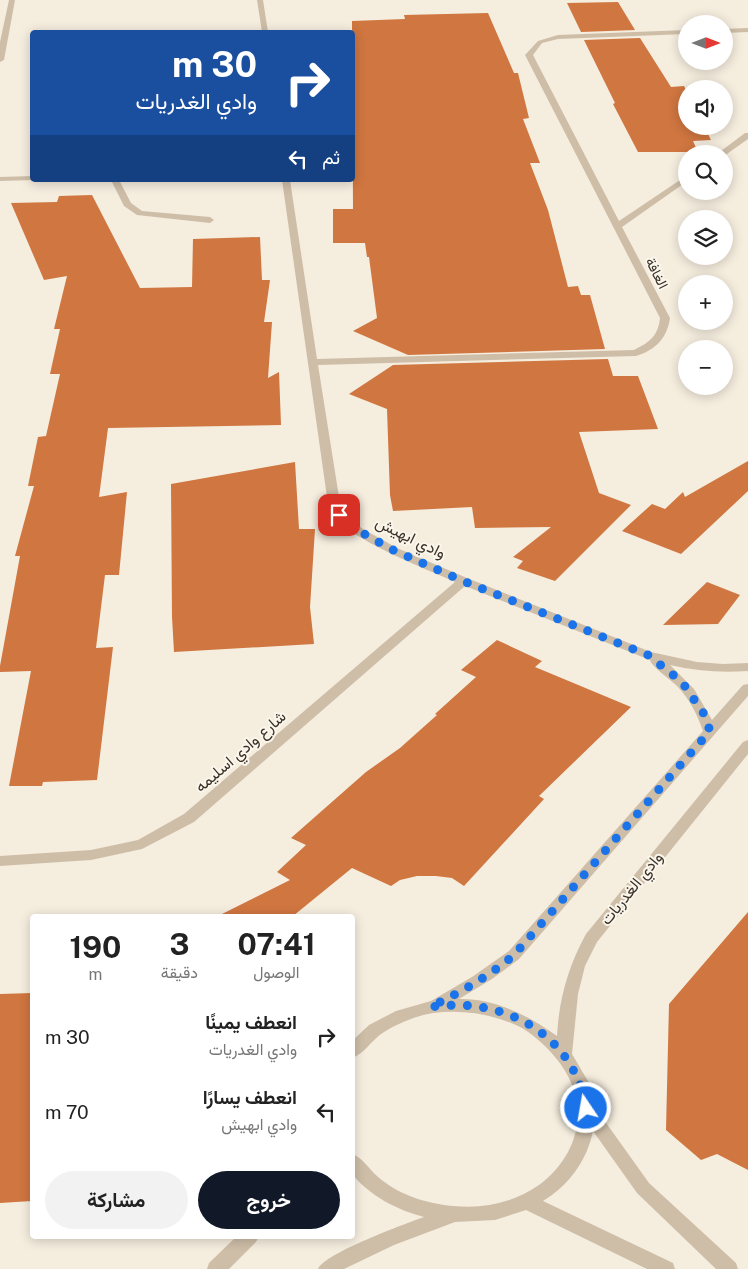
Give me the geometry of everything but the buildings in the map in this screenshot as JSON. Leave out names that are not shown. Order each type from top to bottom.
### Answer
[{"type":"street","points":[[0,59],[12,0]]},
{"type":"street","points":[[260,0],[265,30]]},
{"type":"street","points":[[733,31],[748,30]]},
{"type":"street","name":"الغافة","points":[[314,362],[636,353],[657,343],[664,332],[666,318],[529,55],[540,42],[558,37],[678,32]]},
{"type":"street","points":[[733,146],[748,135]]},
{"type":"street","points":[[0,179],[30,178]]},
{"type":"street","points":[[116,182],[127,204],[140,213],[210,220]]},
{"type":"street","name":"وادي ابهيش","points":[[286,182],[333,497],[339,515],[359,531],[393,550],[463,581],[648,655],[671,662],[696,666],[748,667]]},
{"type":"street","points":[[618,226],[678,184]]},
{"type":"street","name":"شارع وادي اسليمه","points":[[0,862],[91,856],[142,844],[189,818],[463,581]]},
{"type":"street","name":"وادي ابهيش","points":[[648,655],[682,682],[704,714],[710,731]]},
{"type":"street","points":[[430,1007],[464,991],[494,972],[514,955],[748,688]]},
{"type":"street","name":"وادي الغدريات","points":[[564,1053],[565,1013],[573,977],[580,957],[591,938],[748,745]]},
{"type":"street","points":[[355,1048],[361,1040],[382,1025],[405,1013],[430,1007],[455,1005],[480,1007],[504,1013],[527,1023],[546,1036],[564,1053],[583,1089],[586,1108],[585,1130],[581,1144],[566,1171],[549,1188],[527,1202],[504,1211],[487,1214],[452,1215],[425,1211],[400,1201],[378,1187],[355,1166]]},
{"type":"street","points":[[586,1108],[643,1188],[729,1269]]},
{"type":"street","points":[[527,1202],[666,1269]]},
{"type":"street","points":[[327,1269],[354,1254],[403,1232],[452,1215]]},
{"type":"street","points":[[216,1269],[247,1239]]},
{"type":"route","points":[[339,515],[359,531],[393,550],[463,581],[648,655],[682,682],[704,714],[710,731],[514,955],[494,972],[464,991],[430,1007],[455,1005],[480,1007],[504,1013],[527,1023],[546,1036],[564,1053],[575,1070],[583,1089],[586,1108]]}]
